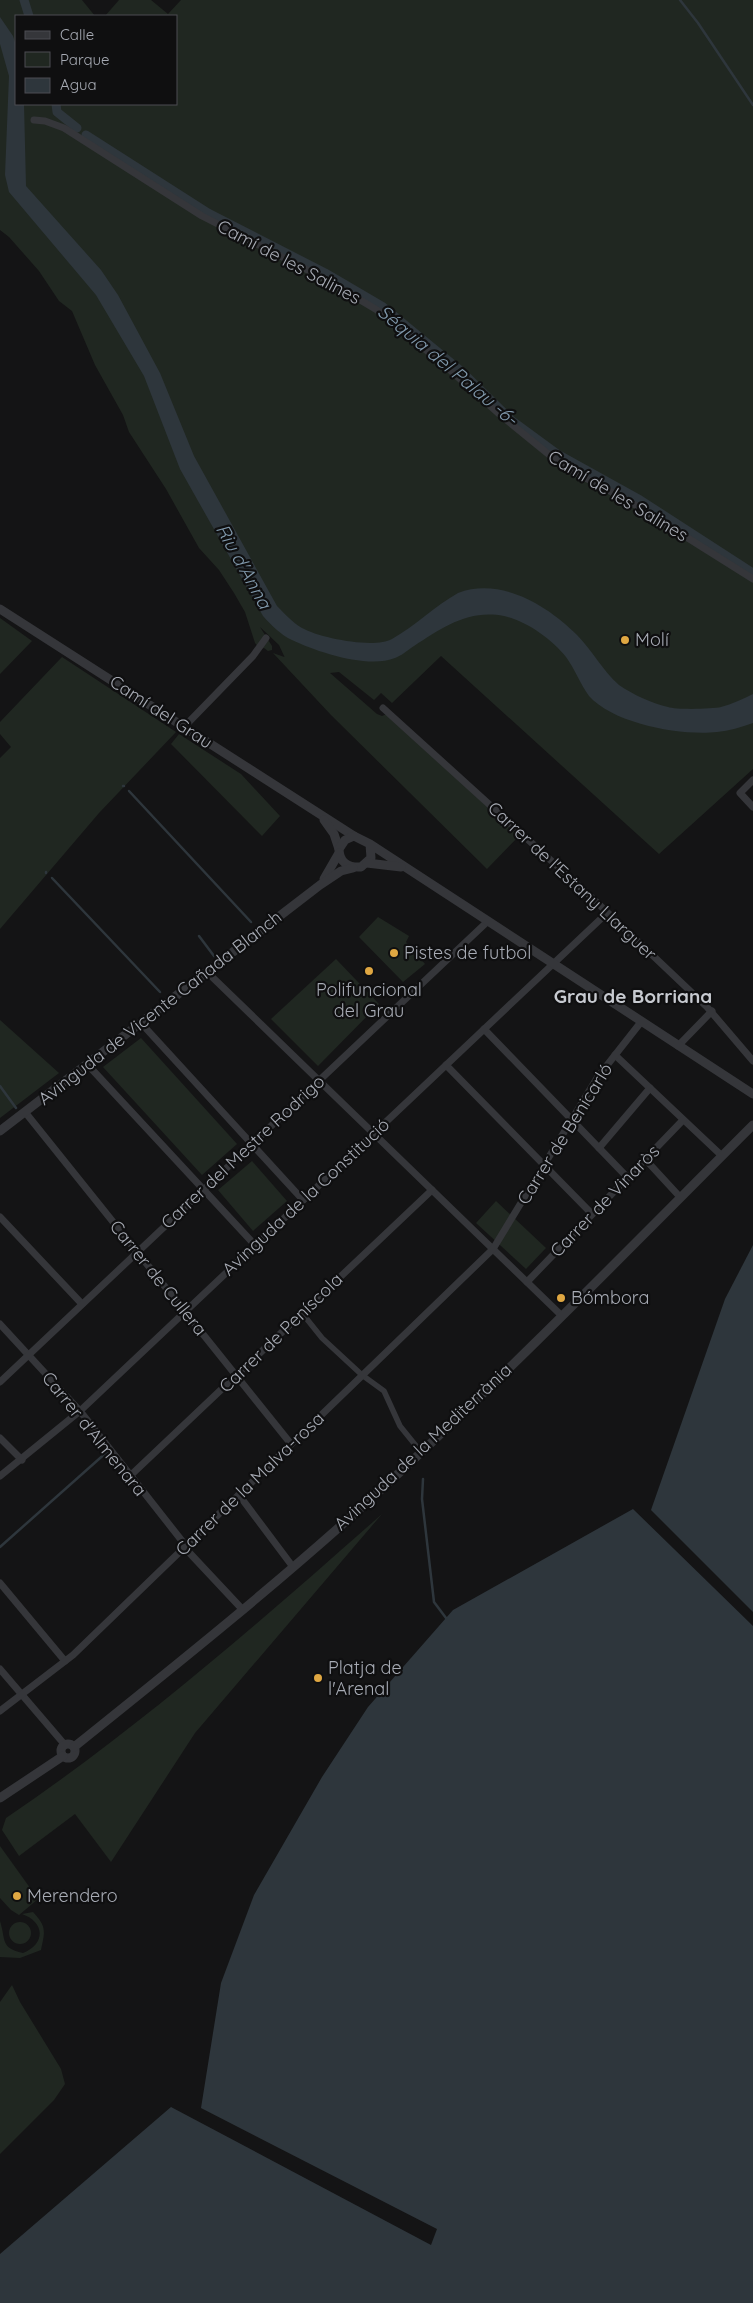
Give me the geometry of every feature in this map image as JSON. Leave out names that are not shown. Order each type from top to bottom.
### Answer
[{"type":"street","name":"Camí de les Salines","points":[[34,120],[50,122],[64,128],[202,216],[325,279],[377,310],[442,363],[498,414],[563,466],[632,503],[753,579]]},
{"type":"street","name":"Camí del Grau","points":[[0,609],[354,836]]},
{"type":"street","points":[[184,727],[252,656],[266,638]]},
{"type":"street","name":"Carrer de l'Estany Llarguer","points":[[383,708],[712,1011],[753,1061]]},
{"type":"street","points":[[753,780],[740,793],[753,806]]},
{"type":"street","name":"Camí del Grau","points":[[321,816],[334,834],[339,851]]},
{"type":"street","points":[[370,844],[371,858],[367,863],[361,867],[347,866],[339,851],[345,840],[354,836],[370,844],[401,867],[753,1094]]},
{"type":"street","name":"Avinguda de Vicente Cañada Blanch","points":[[320,885],[339,851]]},
{"type":"street","points":[[367,863],[401,867]]},
{"type":"street","name":"Avinguda de Vicente Cañada Blanch","points":[[0,1131],[320,885],[340,871],[354,868]]},
{"type":"street","name":"Avinguda de la Constitució","points":[[0,1476],[80,1411],[607,913]]},
{"type":"street","name":"Carrer del Mestre Rodrigo","points":[[0,1382],[487,922]]},
{"type":"street","points":[[207,972],[562,1316]]},
{"type":"street","points":[[678,1046],[712,1011]]},
{"type":"street","name":"Carrer de Benicarló","points":[[493,1249],[597,1078],[641,1022]]},
{"type":"street","points":[[141,1023],[303,1200]]},
{"type":"street","points":[[484,1029],[628,1178]]},
{"type":"street","points":[[615,1055],[722,1156]]},
{"type":"street","points":[[87,1064],[255,1245]]},
{"type":"street","points":[[446,1065],[592,1214]]},
{"type":"street","points":[[599,1148],[650,1088]]},
{"type":"street","name":"Carrer de Cullera","points":[[25,1112],[290,1444]]},
{"type":"street","name":"Carrer de Vinaròs","points":[[527,1282],[684,1120]]},
{"type":"street","name":"Avinguda de la Mediterrània","points":[[0,1798],[63,1756],[67,1758],[73,1757],[76,1751],[69,1746],[243,1610],[293,1567],[421,1452],[562,1316],[753,1125]]},
{"type":"street","points":[[645,1159],[680,1197]]},
{"type":"street","name":"Carrer de Peníscola","points":[[130,1476],[432,1190]]},
{"type":"street","points":[[0,1217],[82,1304]]},
{"type":"street","name":"Carrer de la Malva-rosa","points":[[0,1711],[65,1661],[493,1249]]},
{"type":"street","points":[[302,1313],[322,1338],[362,1375],[384,1391],[400,1426],[421,1452]]},
{"type":"street","name":"Carrer d'Almenara","points":[[0,1324],[80,1411],[185,1546],[243,1610]]},
{"type":"street","points":[[0,1438],[22,1460]]},
{"type":"street","points":[[238,1495],[293,1567]]},
{"type":"street","points":[[0,1583],[65,1661]]},
{"type":"street","points":[[0,1669],[69,1746]]},
{"type":"green space","points":[[0,0],[82,0],[94,15],[15,15],[15,105],[178,105],[178,15],[106,15],[119,0],[151,0],[168,14],[181,0],[753,0],[753,769],[659,854],[441,656],[392,703],[381,693],[374,700],[339,672],[330,673],[377,714],[382,716],[387,714],[519,836],[487,869],[331,715],[273,653],[285,657],[279,645],[260,627],[272,646],[272,650],[260,649],[255,643],[245,612],[234,593],[219,570],[199,548],[166,489],[129,432],[123,415],[95,365],[72,311],[59,301],[39,271],[9,237],[0,230]]},
{"type":"green space","points":[[0,618],[32,641],[0,674]]},
{"type":"green space","points":[[62,657],[176,732],[99,813],[0,929],[0,758],[11,747],[0,734],[0,722]]},
{"type":"green space","points":[[179,734],[241,774],[280,816],[262,836],[171,744]]},
{"type":"green space","name":"Pistes de futbol","points":[[378,917],[409,936],[406,942],[425,964],[403,982],[359,937]]},
{"type":"green space","points":[[336,959],[379,1004],[318,1066],[271,1019]]},
{"type":"green space","points":[[0,1020],[59,1073],[0,1118]]},
{"type":"green space","points":[[141,1038],[237,1144],[202,1175],[103,1067]]},
{"type":"green space","points":[[252,1161],[287,1201],[253,1231],[218,1190]]},
{"type":"green space","points":[[496,1201],[546,1248],[526,1269],[476,1223]]},
{"type":"green space","points":[[382,1514],[195,1733],[111,1862],[75,1814],[19,1856],[2,1830],[6,1818],[104,1747],[199,1672]]},
{"type":"green space","points":[[0,1846],[38,1899],[19,1915],[11,1910],[0,1898]]},
{"type":"green space","points":[[33,1912],[41,1922],[44,1930],[41,1950],[20,1958],[0,1957],[0,1921],[5,1942],[11,1949],[23,1953],[36,1944],[40,1933],[38,1927],[35,1922],[22,1914]]},
{"type":"green space","points":[[20,1922],[28,1925],[31,1933],[28,1941],[20,1944],[12,1941],[9,1933],[12,1925]]},
{"type":"green space","points":[[12,1985],[20,2002],[61,2069],[65,2084],[54,2100],[0,2154],[0,2002]]},
{"type":"water","name":"Riu d'Anna","points":[[0,17],[15,42],[15,105],[24,105],[26,186],[101,270],[118,295],[160,373],[194,456],[277,606],[289,618],[310,632],[334,639],[360,643],[384,642],[400,634],[458,593],[474,589],[507,591],[538,604],[565,624],[577,635],[613,679],[630,692],[662,706],[686,709],[721,707],[753,694],[753,723],[722,731],[685,732],[649,726],[614,714],[600,706],[589,696],[569,662],[554,644],[530,626],[504,616],[479,615],[467,618],[445,627],[397,657],[371,662],[328,654],[302,645],[280,633],[263,616],[180,469],[144,376],[96,295],[9,192],[5,175],[9,76],[0,44]]},
{"type":"water","points":[[753,1245],[753,1612],[651,1510],[725,1299]]},
{"type":"water","points":[[633,1509],[753,1626],[753,2303],[0,2303],[0,2254],[171,2107],[431,2245],[437,2229],[201,2108],[221,1983],[254,1895],[322,1777],[368,1707],[453,1610]]},
{"type":"waterway","name":"Séquia del Palau -6-","points":[[24,0],[29,15]]},
{"type":"waterway","points":[[680,0],[698,23],[753,105]]},
{"type":"waterway","name":"Séquia del Palau -6-","points":[[56,105],[57,112],[77,128]]},
{"type":"waterway","name":"Séquia del Palau -6-","points":[[86,135],[208,213],[325,273],[383,307],[462,372],[512,421],[557,454],[640,500],[753,573]]},
{"type":"waterway","points":[[129,791],[251,922]]},
{"type":"waterway","points":[[52,878],[160,992]]},
{"type":"waterway","points":[[199,936],[214,956]]},
{"type":"waterway","points":[[0,1086],[16,1108]]},
{"type":"waterway","points":[[0,1547],[108,1451]]},
{"type":"waterway","points":[[423,1479],[422,1499],[434,1602],[446,1618]]},
{"type":"place","name":"Molí","points":[[625,640]]},
{"type":"place","name":"Pistes de futbol","points":[[394,953]]},
{"type":"place","name":"Polifuncional del Grau","points":[[369,971]]},
{"type":"place","name":"Bómbora","points":[[561,1298]]},
{"type":"place","name":"Platja de l'Arenal","points":[[318,1678]]},
{"type":"place","name":"Merendero","points":[[17,1896]]},
{"type":"district","name":"Grau de Borriana","points":[[633,996]]}]
